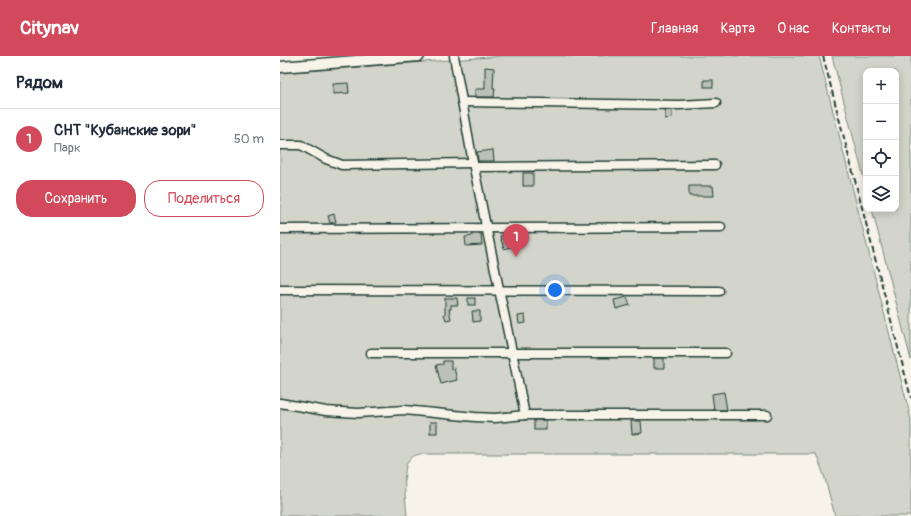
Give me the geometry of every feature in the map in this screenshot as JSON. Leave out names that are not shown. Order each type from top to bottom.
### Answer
[{"type":"main road","points":[[280,67],[320,60],[419,56]]},
{"type":"lane","points":[[454,56],[473,165],[525,415]]},
{"type":"lane","points":[[462,102],[680,105],[716,103]]},
{"type":"lane","points":[[280,145],[300,145],[326,160],[342,165],[715,165]]},
{"type":"lane","points":[[280,229],[721,227]]},
{"type":"lane","points":[[280,290],[719,291]]},
{"type":"lane","points":[[371,353],[726,353]]},
{"type":"lane","points":[[280,403],[326,411],[374,412],[404,410],[495,418],[525,415],[767,414]]},
{"type":"shaded area","points":[[503,56],[819,56],[911,419],[911,516],[835,516],[824,475],[816,454],[420,454],[410,459],[405,471],[407,516],[280,516],[280,73]]},
{"type":"shaded area","points":[[832,56],[911,56],[911,360],[873,212],[899,212],[899,68],[863,68],[863,175]]},
{"type":"building","points":[[485,67],[494,68],[494,97],[475,97],[475,89],[485,89]]},
{"type":"building","points":[[704,80],[713,80],[713,87],[704,87]]},
{"type":"building","points":[[348,83],[349,93],[333,94],[333,84]]},
{"type":"building","points":[[665,110],[672,110],[672,118],[665,119]]},
{"type":"building","points":[[493,150],[494,161],[478,161],[477,152]]},
{"type":"building","points":[[523,173],[533,173],[533,186],[523,186]]},
{"type":"building","points":[[689,186],[713,186],[714,196],[689,196]]},
{"type":"building","points":[[334,214],[336,222],[330,223],[328,216]]},
{"type":"building","points":[[472,234],[481,234],[482,245],[466,246],[465,237],[472,236]]},
{"type":"building","points":[[509,234],[513,246],[504,249],[500,236]]},
{"type":"building","points":[[627,297],[630,305],[616,309],[614,300]]},
{"type":"building","points":[[445,298],[457,298],[458,305],[451,305],[451,309],[449,309],[451,319],[446,320],[444,314]]},
{"type":"building","points":[[468,298],[475,298],[475,305],[468,305]]},
{"type":"building","points":[[472,311],[480,311],[480,321],[473,322]]},
{"type":"building","points":[[525,315],[526,323],[519,324],[518,316]]},
{"type":"building","points":[[654,358],[664,358],[664,368],[654,368]]},
{"type":"building","points":[[443,361],[451,361],[451,369],[454,368],[457,380],[441,384],[436,365],[443,364]]},
{"type":"building","points":[[724,392],[727,410],[714,410],[712,394]]},
{"type":"building","points":[[534,420],[546,420],[546,430],[534,430]]},
{"type":"building","points":[[631,421],[641,421],[642,433],[632,434]]},
{"type":"building","points":[[430,422],[437,422],[437,433],[430,433]]},
{"type":"railway","points":[[823,56],[911,398]]},
{"type":"place","name":"СНТ \"Кубанские зори\"","points":[[516,257]]}]
